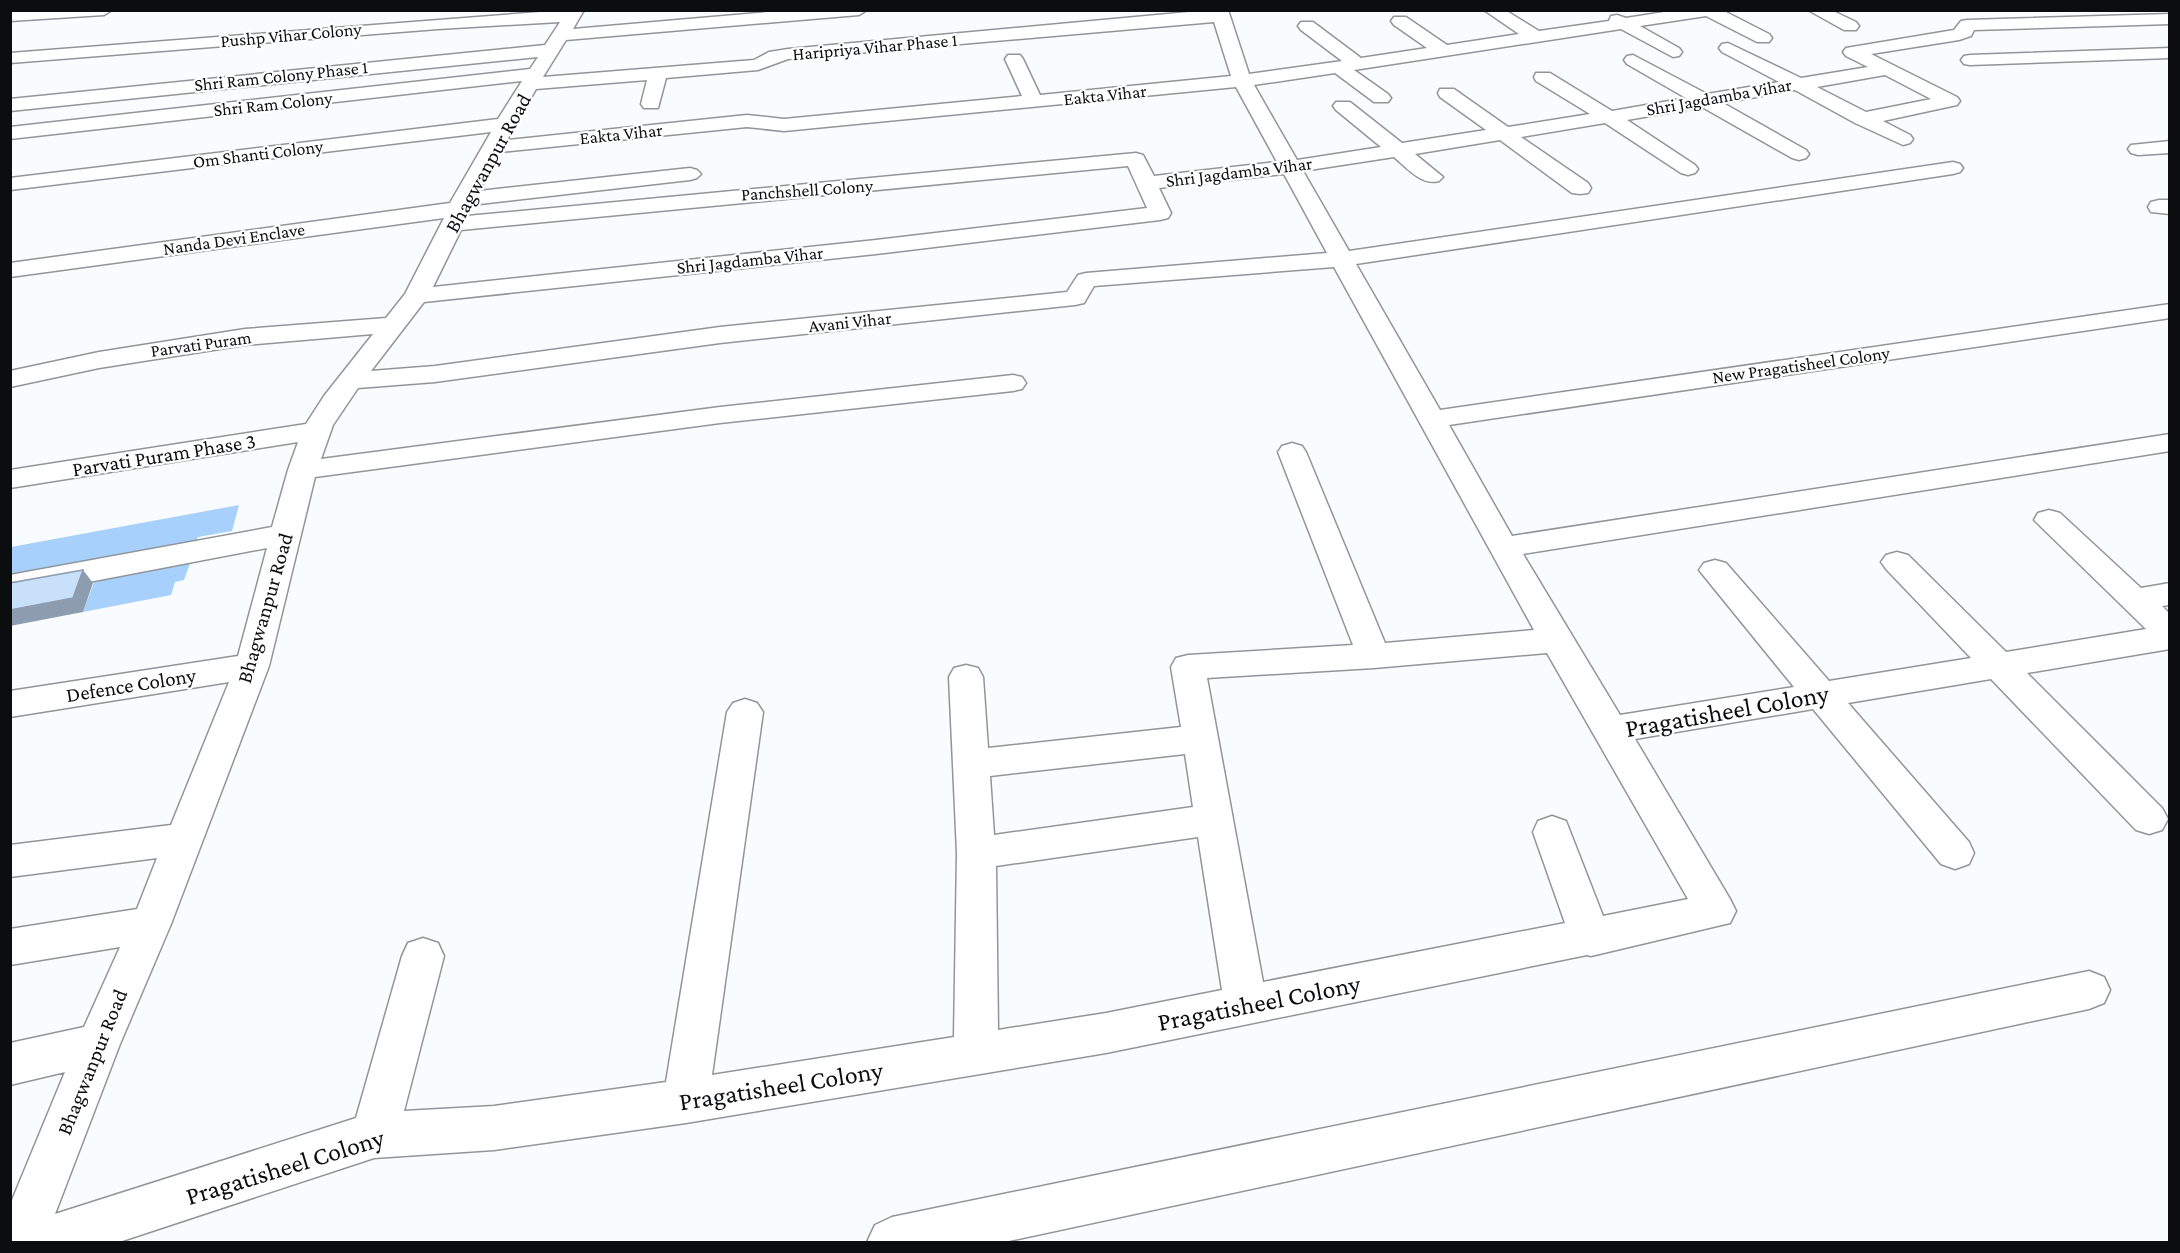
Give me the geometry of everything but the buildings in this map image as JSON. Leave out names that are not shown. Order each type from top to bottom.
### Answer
[{"type":"street","points":[[10,16],[104,10]]},
{"type":"street","points":[[1492,10],[1536,37]]},
{"type":"street","points":[[1599,10],[1672,52]]},
{"type":"street","points":[[554,45],[747,15],[851,11]]},
{"type":"street","points":[[1710,11],[1763,38]]},
{"type":"street","name":"Eakta Vihar","points":[[499,136],[747,121],[784,125],[1242,81],[1710,11]]},
{"type":"street","points":[[1823,11],[1850,26]]},
{"type":"street","points":[[1224,12],[1242,81],[1504,547],[1611,730]]},
{"type":"street","name":"Haripriya Vihar Phase 1","points":[[554,45],[658,73],[761,64],[775,56],[788,54],[1224,12]]},
{"type":"street","points":[[1862,119],[1950,101],[1852,52],[1959,35],[1965,32],[1967,25],[2169,19]]},
{"type":"street","points":[[1400,21],[1443,51]]},
{"type":"street","name":"Pushp Vihar Colony","points":[[10,58],[438,24],[554,45]]},
{"type":"street","points":[[1307,26],[1381,98]]},
{"type":"street","name":"Shri Ram Colony Phase 1","points":[[10,105],[554,45]]},
{"type":"street","name":"Shri Ram Colony","points":[[10,133],[554,45]]},
{"type":"street","name":"Bhagwanpur Road","points":[[20,1242],[98,1044],[151,924],[252,666],[302,470],[317,431],[333,402],[416,296],[458,211],[499,136],[554,45]]},
{"type":"street","points":[[1728,48],[1903,140]]},
{"type":"street","points":[[1970,60],[2169,53]]},
{"type":"street","points":[[1014,58],[1034,102]]},
{"type":"street","points":[[1633,60],[1798,154]]},
{"type":"street","name":"Shri Jagdamba Vihar","points":[[416,296],[876,247],[1160,213],[1146,183],[1291,167],[1609,117],[1887,69]]},
{"type":"street","points":[[651,104],[658,73]]},
{"type":"street","points":[[1543,77],[1609,117],[1688,170]]},
{"type":"street","points":[[1447,93],[1580,188]]},
{"type":"street","points":[[1343,106],[1432,177]]},
{"type":"street","points":[[910,114],[919,133]]},
{"type":"street","name":"Om Shanti Colony","points":[[10,184],[499,136]]},
{"type":"street","points":[[2138,149],[2169,147]]},
{"type":"street","name":"Panchshell Colony","points":[[458,211],[906,182],[1136,159],[1146,183]]},
{"type":"street","points":[[1341,259],[1953,168]]},
{"type":"street","points":[[458,211],[690,174]]},
{"type":"street","name":"Nanda Devi Enclave","points":[[10,270],[458,211]]},
{"type":"street","name":"Avani Vihar","points":[[350,381],[435,374],[720,336],[1075,298],[1086,280],[1341,259]]},
{"type":"street","name":"New Pragatisheel Colony","points":[[1432,420],[2169,311]]},
{"type":"street","name":"Parvati Puram","points":[[10,379],[99,360],[245,337],[393,325]]},
{"type":"street","points":[[302,470],[720,415],[1013,383]]},
{"type":"street","name":"Parvati Puram Phase 3","points":[[10,479],[317,431]]},
{"type":"street","points":[[1504,547],[2169,442]]},
{"type":"street","points":[[1292,452],[1374,656]]},
{"type":"street","points":[[2049,520],[2169,635]]},
{"type":"street","points":[[10,586],[287,534]]},
{"type":"street","points":[[1897,562],[2149,819]]},
{"type":"street","points":[[1715,570],[1955,853]]},
{"type":"street","points":[[2134,600],[2169,594]]},
{"type":"street","name":"Pragatisheel Colony","points":[[46,1242],[374,1135],[494,1128],[686,1101],[1106,1034],[1716,911],[1611,730],[2169,635]]},
{"type":"street","points":[[1245,1006],[1188,667],[1374,656],[1557,640]]},
{"type":"street","name":"Defence Colony","points":[[10,704],[252,666]]},
{"type":"street","points":[[966,677],[976,853],[976,1054]]},
{"type":"street","points":[[686,1101],[745,712]]},
{"type":"street","points":[[971,764],[1200,738]]},
{"type":"street","points":[[976,853],[1212,820]]},
{"type":"street","points":[[1552,832],[1591,938]]},
{"type":"street","points":[[10,861],[185,839]]},
{"type":"street","points":[[10,947],[151,924]]},
{"type":"street","points":[[374,1135],[423,956]]},
{"type":"street","points":[[892,1242],[2089,990]]},
{"type":"street","points":[[10,1064],[98,1044]]},
{"type":"shaded area","points":[[239,505],[232,531],[198,537],[195,544],[11,580],[11,547]]},
{"type":"shaded area","points":[[192,558],[184,580],[175,582],[171,595],[83,612],[97,574]]}]
